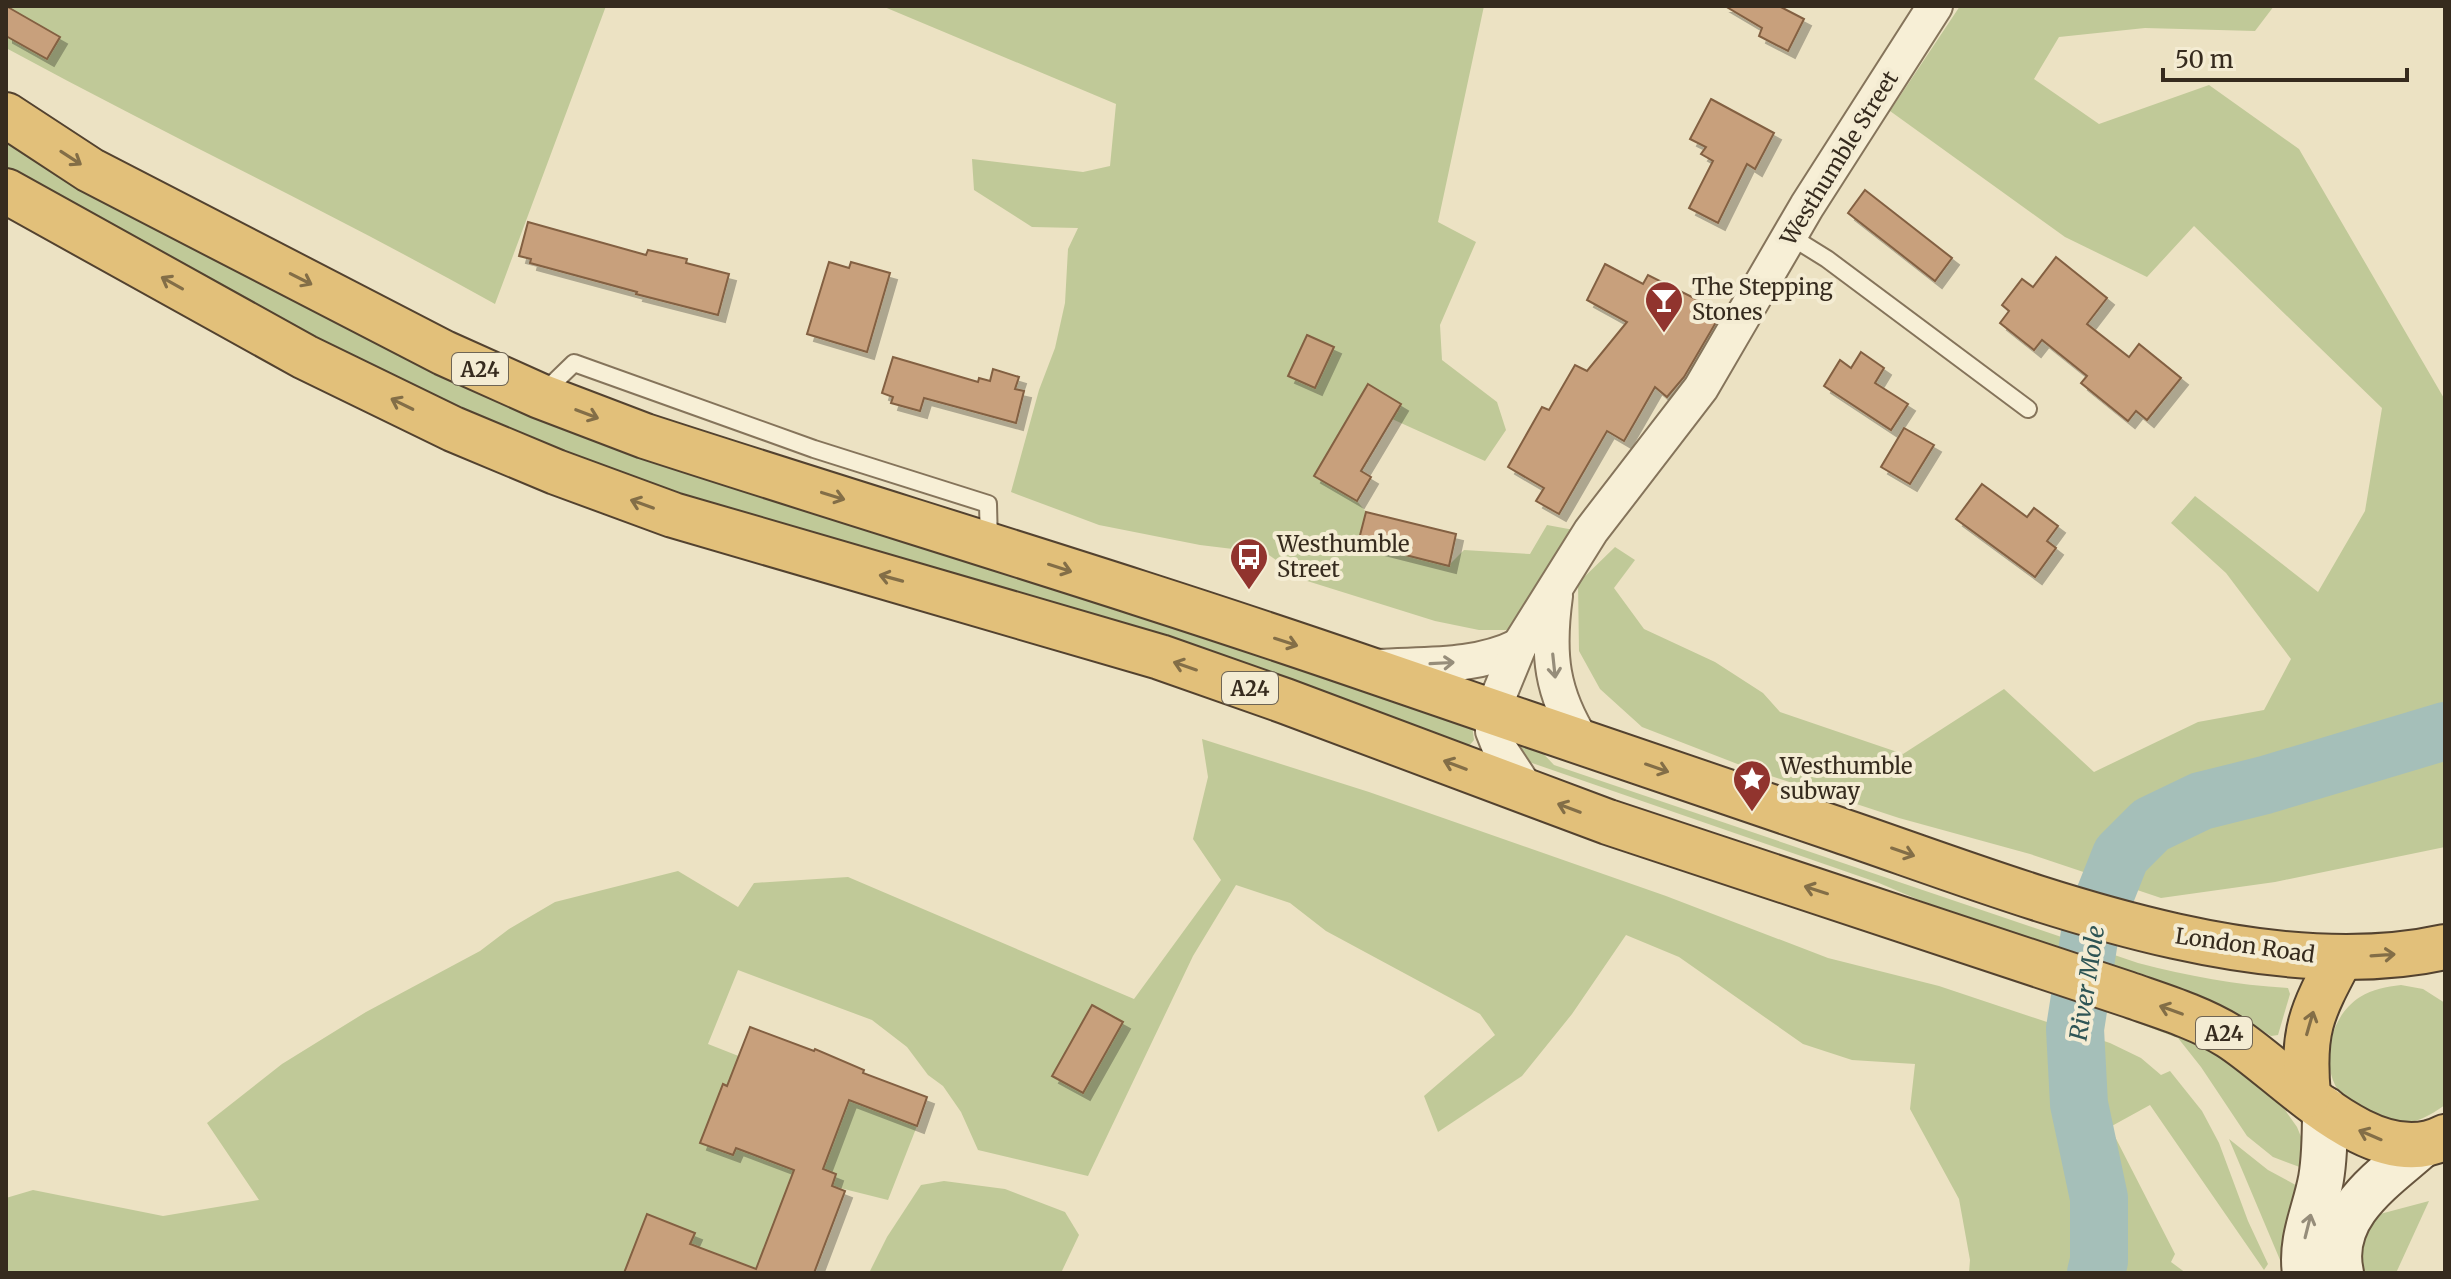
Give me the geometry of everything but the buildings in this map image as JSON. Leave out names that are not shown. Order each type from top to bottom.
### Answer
[{"type":"highway","name":"A24","points":[[6,115],[90,170],[444,353],[540,396],[645,436],[1365,668],[1583,743]]},
{"type":"highway","name":"A24","points":[[6,191],[305,357],[453,429],[556,472],[673,515],[1160,657],[1608,822],[2127,994],[2227,1035],[2316,1102]]},
{"type":"highway","name":"London Road","points":[[1583,743],[2016,891],[2150,930],[2248,949],[2341,957],[2438,956]]},
{"type":"highway","points":[[2341,957],[2313,1012],[2306,1038],[2316,1102],[2357,1130],[2390,1144],[2433,1142]]},
{"type":"main road","points":[[2305,1273],[2304,1245],[2321,1181],[2325,1138],[2316,1102]]},
{"type":"main road","points":[[2341,1273],[2338,1256],[2345,1226],[2364,1196],[2433,1142]]},
{"type":"street","name":"Westhumble Street","points":[[1492,712],[1519,646],[1591,531],[1701,388],[1866,111],[1933,7]]},
{"type":"street","name":"Westhumble Street","points":[[1556,588],[1550,633],[1556,686],[1566,716],[1583,743]]},
{"type":"street","points":[[1365,668],[1478,661],[1500,656],[1519,646]]},
{"type":"street","points":[[1492,712],[1493,731],[1501,751],[1528,792]]},
{"type":"lane","points":[[1790,236],[1827,259],[2028,409]]},
{"type":"green space","points":[[6,6],[606,6],[495,304],[6,48]]},
{"type":"green space","points":[[882,6],[1484,6],[1438,222],[1476,242],[1440,325],[1442,360],[1497,402],[1506,430],[1485,461],[1392,419],[1401,404],[1368,384],[1314,476],[1357,501],[1366,512],[1359,543],[1448,566],[1464,550],[1530,554],[1547,525],[1574,530],[1522,624],[1507,630],[1479,630],[1435,621],[1304,580],[1266,553],[1200,545],[1099,525],[1011,492],[1039,390],[1055,348],[1065,303],[1068,249],[1078,228],[1032,227],[974,190],[972,159],[1083,172],[1110,166],[1116,104]]},
{"type":"green space","points":[[1960,6],[2274,6],[2255,31],[2145,28],[2059,37],[2034,79],[2099,124],[2209,85],[2299,149],[2445,400],[2445,847],[2275,882],[2161,898],[2030,854],[1899,818],[1753,770],[1642,727],[1600,689],[1579,651],[1578,583],[1615,547],[1635,560],[1614,588],[1644,629],[1715,662],[1763,693],[1780,712],[1903,754],[2004,689],[2094,772],[2198,722],[2264,710],[2291,659],[2226,573],[2171,523],[2195,496],[2318,592],[2365,511],[2382,408],[2194,226],[2147,277],[2065,237],[1890,111]]},
{"type":"green space","points":[[6,137],[246,267],[1472,725],[1474,740],[1468,747],[557,454],[339,354],[6,173]]},
{"type":"green space","points":[[1513,738],[1536,746],[1554,765],[2138,963],[2212,979],[2288,988],[2290,994],[2278,1035],[2271,1036],[2236,1014],[2189,994],[1978,925],[1879,883],[1521,759]]},
{"type":"green space","points":[[1202,739],[1369,792],[1666,896],[1828,958],[1939,986],[2110,1043],[2141,1058],[2161,1075],[2170,1071],[2202,1111],[2219,1143],[2268,1264],[2264,1270],[2150,1105],[2110,1127],[2175,1254],[2171,1262],[2186,1273],[1969,1273],[1970,1260],[1959,1199],[1910,1109],[1915,1064],[1852,1060],[1803,1044],[1679,957],[1626,935],[1572,1014],[1522,1076],[1438,1132],[1424,1096],[1495,1035],[1480,1014],[1326,931],[1290,903],[1236,885],[1193,956],[1088,1176],[978,1150],[961,1112],[943,1086],[928,1075],[907,1047],[872,1020],[738,970],[708,1044],[917,1126],[888,1200],[832,1186],[836,1174],[823,1169],[840,1122],[723,1084],[701,1143],[732,1155],[736,1148],[794,1170],[756,1269],[690,1244],[694,1233],[648,1214],[624,1273],[6,1273],[6,1198],[33,1190],[163,1216],[259,1200],[207,1123],[282,1064],[366,1012],[480,951],[509,929],[555,902],[678,871],[738,907],[754,883],[848,877],[1134,999],[1221,880],[1193,839],[1208,777]]},
{"type":"green space","points":[[2401,985],[2423,989],[2445,1003],[2445,1105],[2425,1117],[2406,1123],[2377,1118],[2347,1101],[2336,1087],[2329,1060],[2334,1031],[2349,1006],[2370,992]]},
{"type":"green space","points":[[2122,1009],[2228,1057],[2280,1103],[2297,1127],[2306,1149],[2305,1169],[2273,1157],[2247,1136],[2178,1038],[2119,1016]]},
{"type":"green space","points":[[2229,1139],[2268,1170],[2303,1189],[2283,1267]]},
{"type":"green space","points":[[944,1181],[1005,1189],[1065,1212],[1079,1235],[1061,1273],[869,1273],[887,1237],[921,1185]]},
{"type":"green space","points":[[2429,1201],[2396,1273],[2360,1273],[2354,1245],[2365,1218]]},
{"type":"waterway","name":"River Mole","points":[[2096,1273],[2099,1261],[2099,1198],[2079,1104],[2075,1029],[2090,933],[2121,855],[2151,825],[2201,801],[2445,731]]},
{"type":"place","name":"The Stepping Stones","points":[[1664,334]]},
{"type":"place","name":"Westhumble Street","points":[[1249,591]]},
{"type":"place","name":"Westhumble subway","points":[[1752,813]]}]
